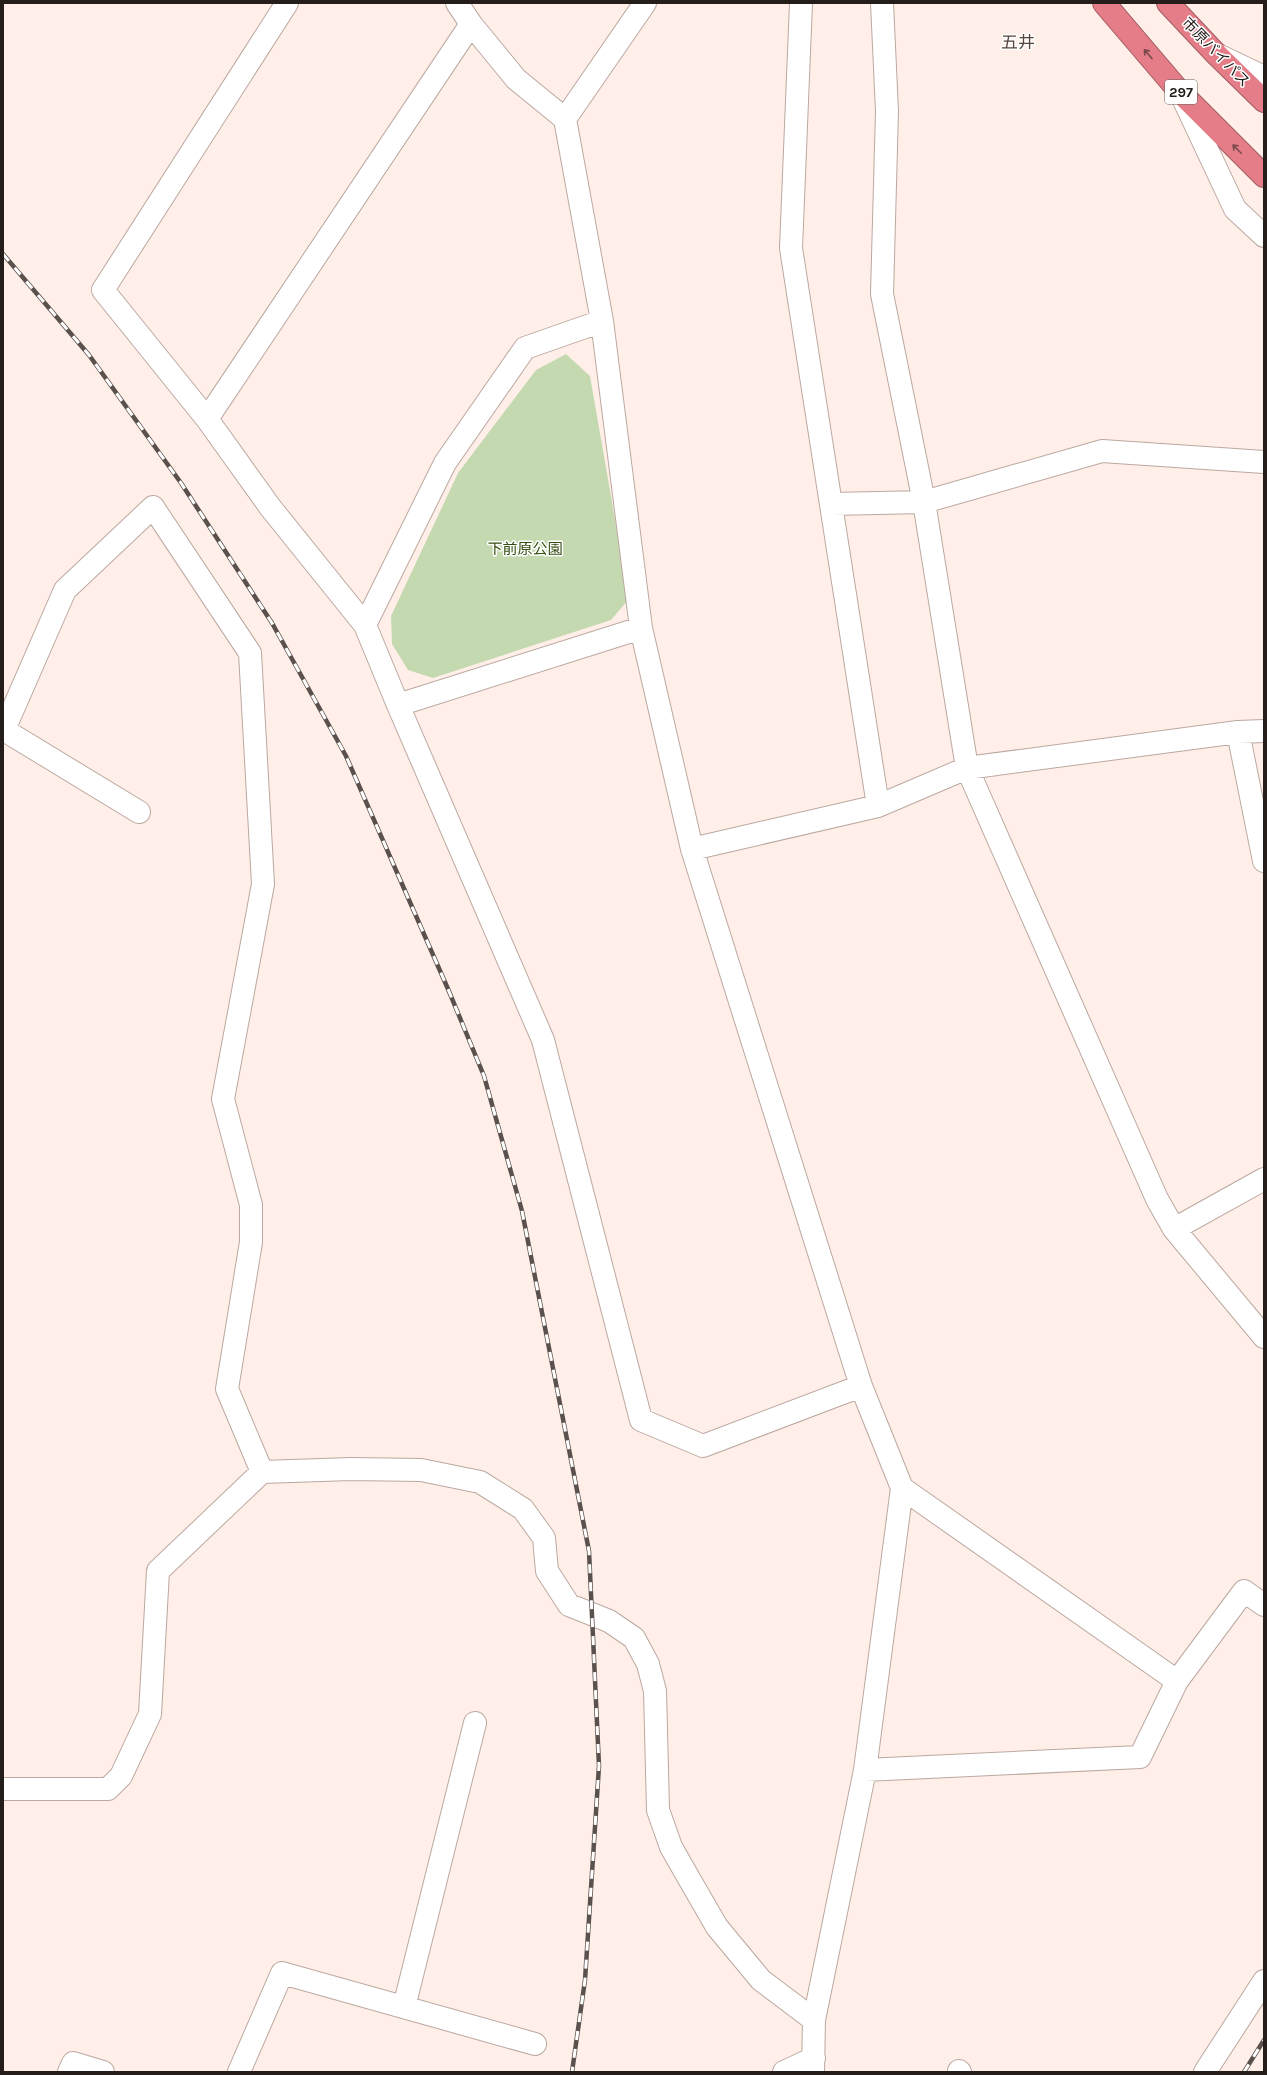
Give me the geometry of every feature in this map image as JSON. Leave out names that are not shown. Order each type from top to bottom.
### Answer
[{"type":"highway","name":"297","points":[[1104,3],[1179,91],[1264,176]]},
{"type":"highway","name":"市原バイパス","points":[[1168,3],[1217,55],[1264,101]]},
{"type":"street","points":[[287,3],[103,290],[207,419],[270,507],[365,625],[398,705],[543,1040],[641,1420],[703,1446],[861,1386]]},
{"type":"street","points":[[457,3],[471,24],[516,79],[565,119],[602,321],[640,628],[692,849],[861,1386],[902,1488],[865,1770],[814,2020],[813,2065],[784,2072]]},
{"type":"street","points":[[565,119],[645,3]]},
{"type":"street","points":[[802,3],[792,248],[878,806]]},
{"type":"street","points":[[882,3],[887,111],[882,294],[924,502],[967,768],[1157,1199],[1174,1229],[1264,1337]]},
{"type":"street","points":[[207,419],[471,24]]},
{"type":"street","points":[[1217,55],[1264,77]]},
{"type":"street","points":[[1179,91],[1235,209],[1264,236]]},
{"type":"street","points":[[365,625],[445,463],[525,348],[602,321]]},
{"type":"street","points":[[832,504],[924,502],[1102,451],[1264,462]]},
{"type":"street","points":[[140,812],[4,731],[65,590],[153,507],[250,653],[264,884],[223,1099],[251,1205],[251,1242],[227,1389],[262,1472]]},
{"type":"street","points":[[398,705],[640,628]]},
{"type":"street","points":[[692,849],[878,806],[967,768],[1238,732],[1264,731]]},
{"type":"street","points":[[1238,732],[1264,861]]},
{"type":"street","points":[[1174,1229],[1264,1179]]},
{"type":"street","points":[[3,1789],[108,1789],[121,1776],[150,1714],[158,1571],[262,1472],[351,1469],[421,1470],[480,1482],[522,1509],[544,1538],[547,1571],[569,1605],[609,1621],[634,1638],[648,1664],[655,1691],[658,1810],[671,1846],[690,1882],[717,1927],[761,1980],[814,2020]]},
{"type":"street","points":[[902,1488],[1177,1681]]},
{"type":"street","points":[[865,1770],[1140,1757],[1177,1681],[1244,1591],[1264,1605]]},
{"type":"street","points":[[404,2007],[476,1723]]},
{"type":"street","points":[[239,2072],[282,1973],[535,2044]]},
{"type":"street","points":[[1205,2072],[1264,1981]]},
{"type":"street","points":[[69,2072],[74,2062],[103,2072]]},
{"type":"green space","name":"下前原公園","points":[[566,354],[590,376],[629,599],[611,620],[433,678],[408,670],[392,644],[391,616],[458,473],[536,370]]},
{"type":"railway","points":[[3,254],[89,355],[181,483],[272,623],[346,756],[448,989],[484,1076],[522,1211],[589,1551],[599,1766],[585,1980],[572,2072]]},
{"type":"railway","points":[[1244,2072],[1264,2040]]},
{"type":"district","name":"五井","points":[[1018,42]]}]
